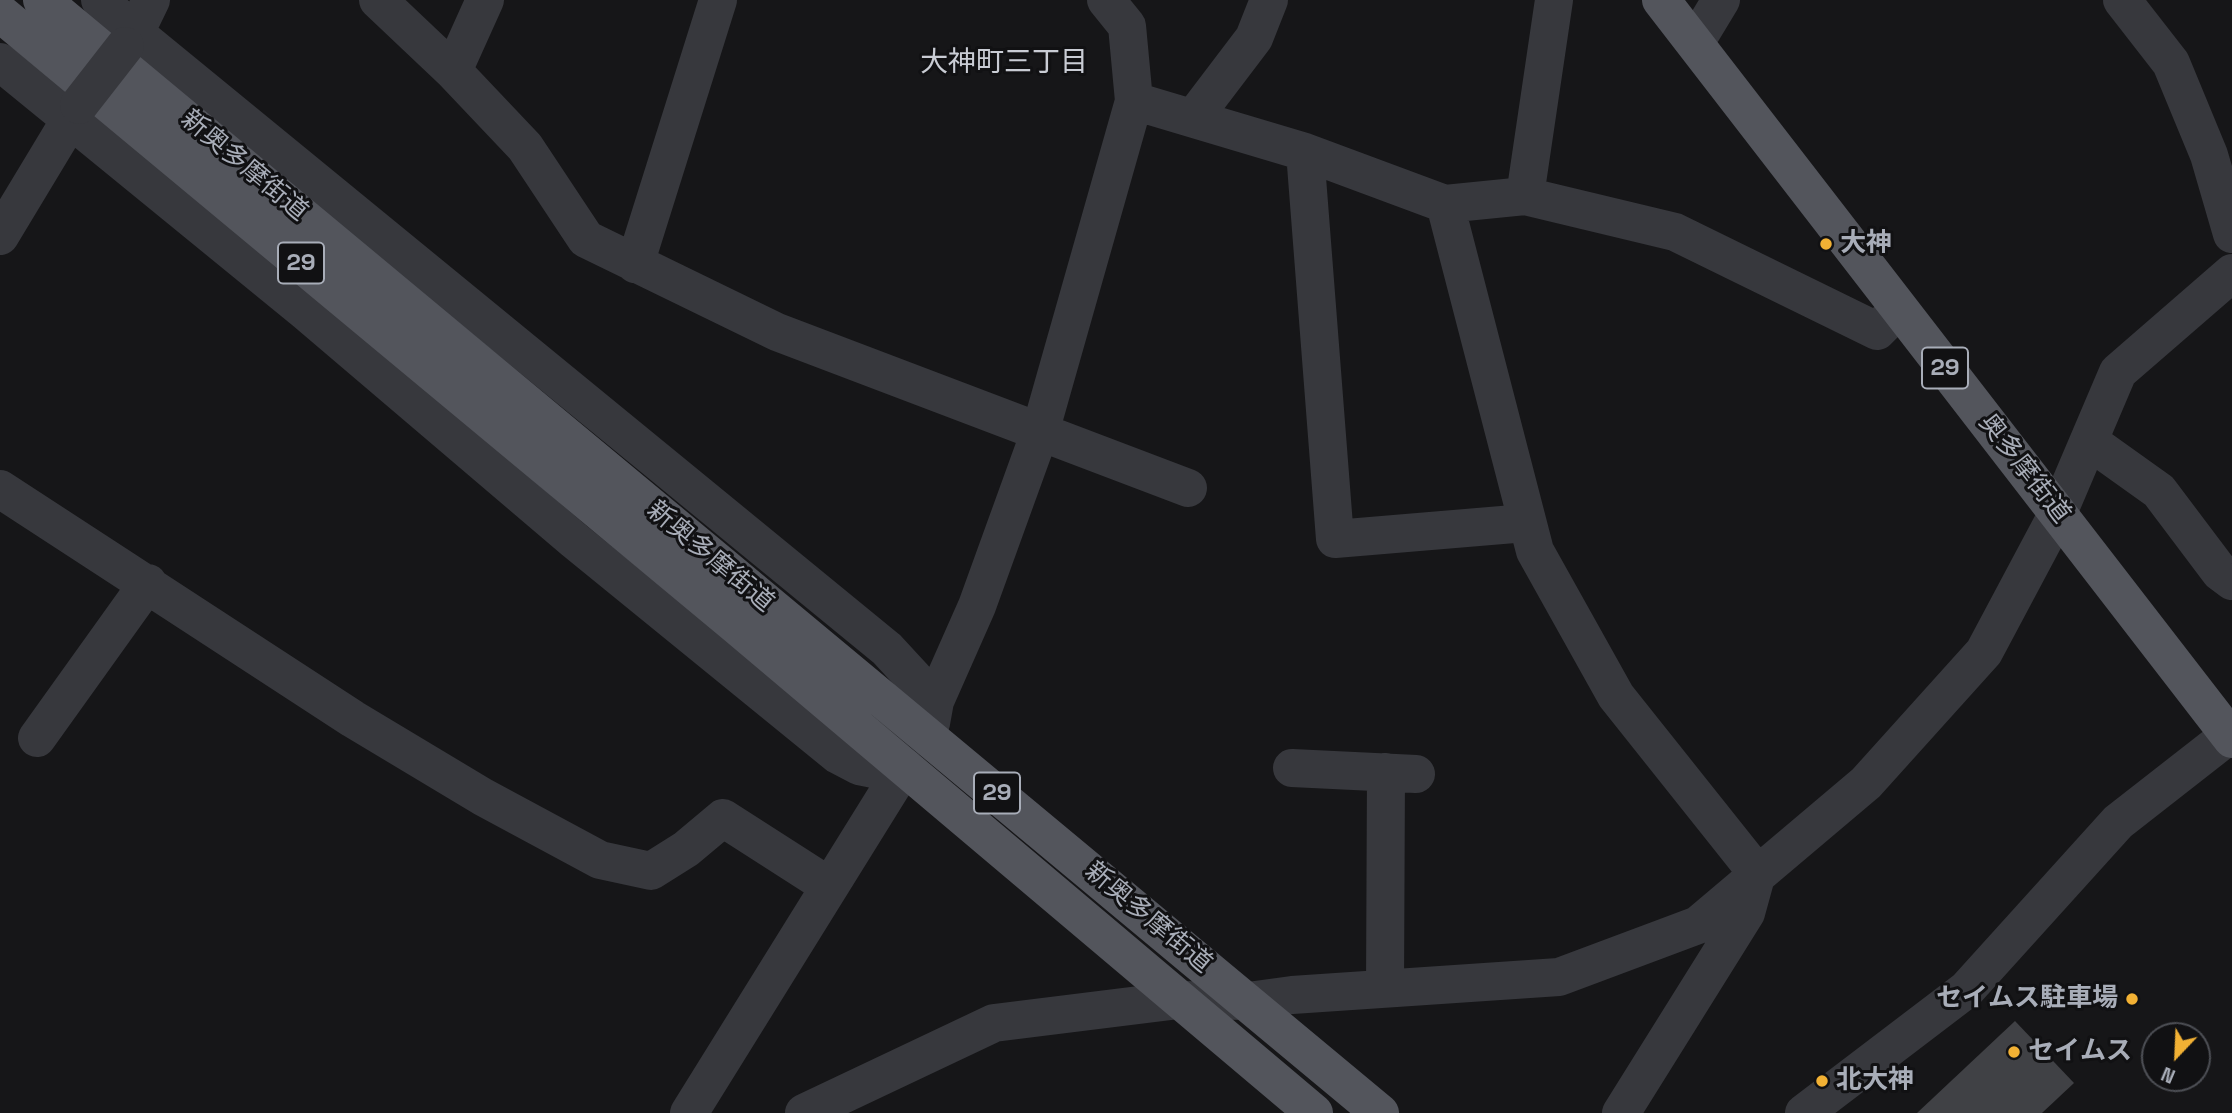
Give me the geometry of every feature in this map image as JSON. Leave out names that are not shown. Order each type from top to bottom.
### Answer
[{"type":"main road","name":"新奥多摩街道","points":[[42,0],[931,719],[1248,1002],[1380,1113]]},
{"type":"main road","name":"奥多摩街道","points":[[1661,0],[2231,736]]},
{"type":"main road","name":"新奥多摩街道","points":[[0,13],[904,767],[1314,1113]]},
{"type":"street","points":[[100,0],[137,26],[887,649],[931,719]]},
{"type":"street","points":[[379,0],[453,71],[525,147],[586,239],[777,332],[1188,488]]},
{"type":"street","points":[[453,71],[485,0]]},
{"type":"street","points":[[635,264],[718,0]]},
{"type":"street","points":[[931,719],[977,606],[1041,432],[1134,101],[1127,26],[1106,0]]},
{"type":"street","points":[[1194,117],[1254,38],[1269,0]]},
{"type":"street","points":[[1525,196],[1554,0]]},
{"type":"street","points":[[1695,43],[1721,0]]},
{"type":"street","points":[[2122,0],[2171,63],[2220,149],[2232,234]]},
{"type":"street","points":[[0,236],[74,111],[137,26]]},
{"type":"street","points":[[0,62],[74,111],[574,540],[838,755],[859,766],[879,770],[904,767]]},
{"type":"street","points":[[1134,101],[1305,152],[1445,204],[1525,196],[1675,232],[1877,331],[1899,309]]},
{"type":"street","points":[[1305,152],[1335,539],[1526,523]]},
{"type":"street","points":[[1445,204],[1535,551],[1616,696],[1757,873]]},
{"type":"street","points":[[804,1113],[994,1023],[1179,1000],[1248,1002],[1385,988],[1559,977],[1698,925],[1866,783],[1984,652],[2058,513],[2118,372],[2232,274]]},
{"type":"street","points":[[2089,441],[2159,491],[2220,572],[2232,581]]},
{"type":"street","points":[[0,489],[353,719],[483,797],[600,860],[651,871],[686,849],[723,818],[829,886]]},
{"type":"street","points":[[37,738],[148,583]]},
{"type":"street","points":[[1804,1113],[1967,989],[2118,822],[2231,736]]},
{"type":"street","points":[[689,1113],[904,767]]},
{"type":"street","points":[[1292,768],[1401,773],[1385,988]]},
{"type":"street","points":[[1621,1113],[1746,913],[1757,873]]},
{"type":"building","name":"セイムス","points":[[2015,1021],[2074,1083],[2042,1113],[1917,1113]]},
{"type":"place","name":"大神","points":[[1826,244]]},
{"type":"place","name":"セイムス駐車場","points":[[2132,999]]},
{"type":"place","name":"セイムス","points":[[2014,1052]]},
{"type":"place","name":"北大神","points":[[1822,1081]]},
{"type":"district","name":"大神町三丁目","points":[[1004,63]]}]
